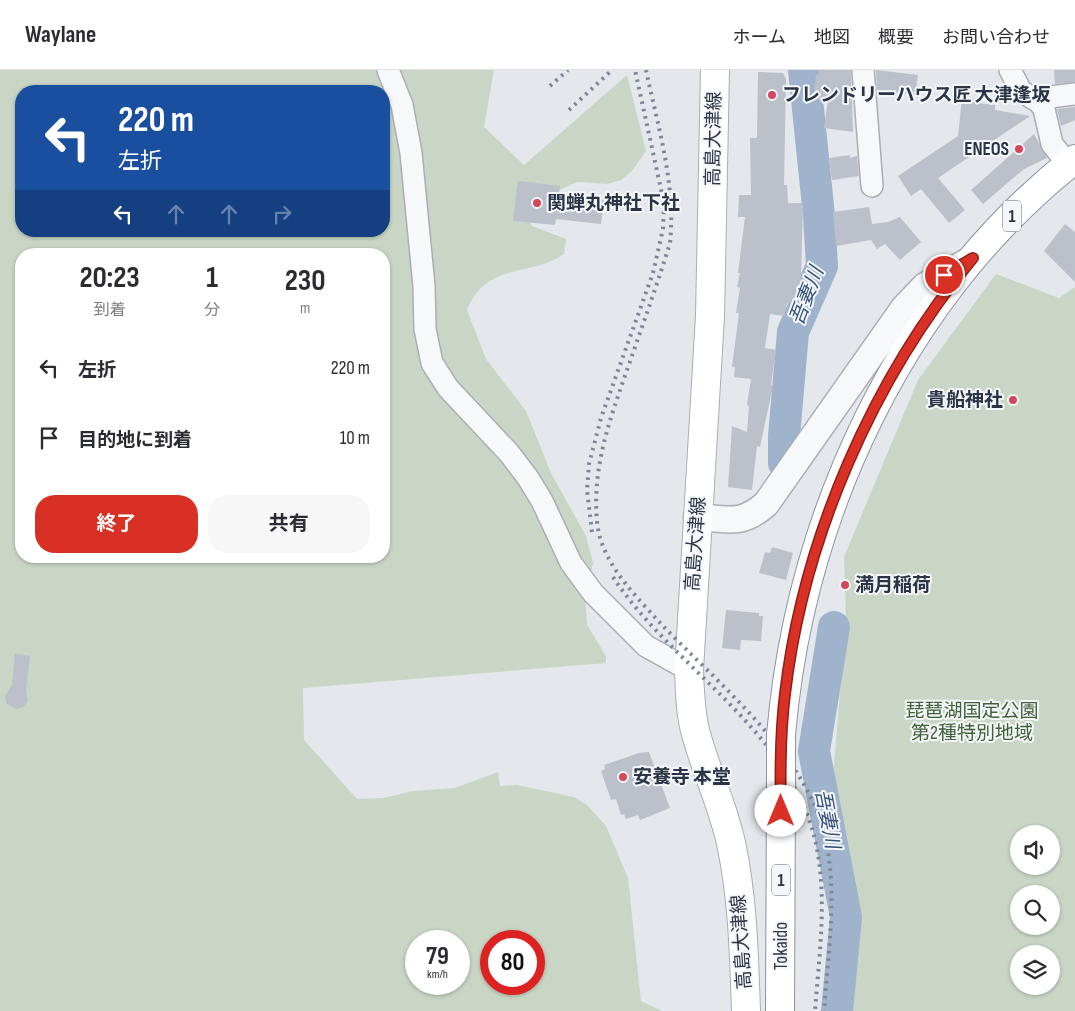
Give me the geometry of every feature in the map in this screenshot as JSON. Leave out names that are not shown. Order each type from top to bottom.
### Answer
[{"type":"main road","name":"高島大津線","points":[[715,70],[710,316],[689,670],[690,704],[695,733],[724,818],[738,878],[742,909],[746,1011]]},
{"type":"main road","name":"Tokaido","points":[[780,1011],[781,735],[790,659],[802,605],[824,525],[861,433],[905,352],[954,281],[973,258],[1017,211],[1072,161]]},
{"type":"street","points":[[388,70],[402,105],[411,153],[424,286],[425,329],[432,363],[448,388],[509,453],[528,478],[542,501],[571,563],[592,593],[646,646],[689,670]]},
{"type":"street","points":[[863,70],[872,186]]},
{"type":"street","points":[[1011,71],[1020,91],[1034,99],[1044,109],[1052,144],[1072,161]]},
{"type":"street","points":[[1034,99],[1075,94]]},
{"type":"street","points":[[697,517],[737,520],[752,517],[766,504],[904,308],[925,286],[973,258]]},
{"type":"green space","points":[[0,70],[494,70],[484,127],[524,165],[627,75],[646,151],[632,171],[621,180],[607,184],[577,182],[529,204],[529,220],[532,226],[566,239],[564,254],[537,266],[497,277],[486,284],[475,295],[467,310],[486,359],[526,411],[551,473],[586,536],[593,563],[585,600],[587,625],[606,656],[606,663],[303,688],[304,740],[357,799],[384,798],[412,791],[455,788],[498,772],[500,786],[517,785],[574,797],[587,805],[606,826],[628,878],[641,1001],[662,1011],[0,1011]]},
{"type":"green space","name":"琵琶湖国定公園 第2種特別地域","points":[[996,274],[1059,298],[1075,287],[1075,1011],[852,1011],[860,922],[833,778],[846,618],[844,557],[918,380]]},
{"type":"building","points":[[819,70],[851,70],[853,132],[824,128],[828,100],[813,99],[816,75],[818,75]]},
{"type":"building","points":[[876,70],[918,75],[915,95],[877,90]]},
{"type":"building","points":[[1054,70],[1075,70],[1075,82],[1055,84]]},
{"type":"building","points":[[758,72],[783,73],[786,79],[784,185],[787,185],[788,203],[803,203],[801,279],[795,304],[787,303],[784,316],[770,314],[765,348],[776,350],[771,385],[773,386],[760,447],[757,446],[752,490],[728,487],[732,426],[747,432],[749,407],[747,404],[751,379],[734,377],[735,367],[732,367],[739,313],[736,313],[740,288],[737,287],[745,217],[738,217],[739,195],[751,195],[750,138],[757,138]]},
{"type":"building","points":[[962,98],[977,99],[976,103],[995,105],[995,110],[1030,116],[938,178],[965,210],[949,223],[921,189],[911,196],[898,176],[958,136]]},
{"type":"building","points":[[1075,107],[1075,120],[1061,126],[1057,109]]},
{"type":"building","points":[[1034,134],[1047,158],[1024,169],[983,204],[971,190]]},
{"type":"building","points":[[850,155],[850,158],[857,156],[859,176],[832,180],[829,158]]},
{"type":"building","points":[[518,181],[560,186],[559,194],[604,200],[601,224],[556,219],[555,225],[513,221]]},
{"type":"building","points":[[869,207],[872,224],[888,222],[900,217],[921,242],[900,260],[885,244],[877,249],[871,240],[836,246],[833,212]]},
{"type":"building","points":[[1065,224],[1075,232],[1075,282],[1044,251]]},
{"type":"building","points":[[772,547],[793,553],[786,580],[759,573],[765,552],[770,553]]},
{"type":"building","points":[[726,610],[759,613],[759,616],[763,616],[761,641],[741,640],[740,650],[722,648]]},
{"type":"building","points":[[15,654],[30,656],[26,691],[28,701],[23,707],[16,709],[6,703],[5,696],[12,685]]},
{"type":"building","points":[[649,752],[670,808],[640,820],[638,815],[626,819],[624,814],[621,815],[616,799],[611,800],[601,771],[605,769],[604,765],[639,753]]},
{"type":"waterway","name":"吾妻川","points":[[784,463],[784,436],[793,332],[822,266],[819,216],[804,70]]},
{"type":"waterway","name":"吾妻川","points":[[834,627],[814,751],[846,917],[837,1011]]},
{"type":"railway","points":[[550,86],[568,70]]},
{"type":"railway","points":[[569,110],[612,70]]},
{"type":"railway","points":[[592,532],[587,490],[589,464],[601,418],[653,273],[663,229],[664,203],[635,70]]},
{"type":"railway","points":[[646,70],[668,177],[671,221],[670,243],[614,407],[604,444],[597,482],[597,521],[605,550],[621,578],[662,625],[752,716],[793,768],[809,795],[821,822],[830,868],[830,940],[824,1011]]},
{"type":"railway","points":[[613,577],[638,611],[759,736],[784,770],[804,808],[817,849],[820,869],[822,909],[815,1011]]},
{"type":"place","name":"フレンドリーハウス匠 大津逢坂","points":[[772,95]]},
{"type":"place","name":"ENEOS","points":[[1019,149]]},
{"type":"place","name":"関蝉丸神社下社","points":[[537,203]]},
{"type":"place","name":"貴船神社","points":[[1013,400]]},
{"type":"place","name":"満月稲荷","points":[[845,585]]},
{"type":"place","name":"安養寺 本堂","points":[[623,777]]},
{"type":"route","points":[[781,811],[781,735],[787,679],[802,605],[824,525],[861,433],[881,394],[926,320],[973,258],[944,275]]}]
